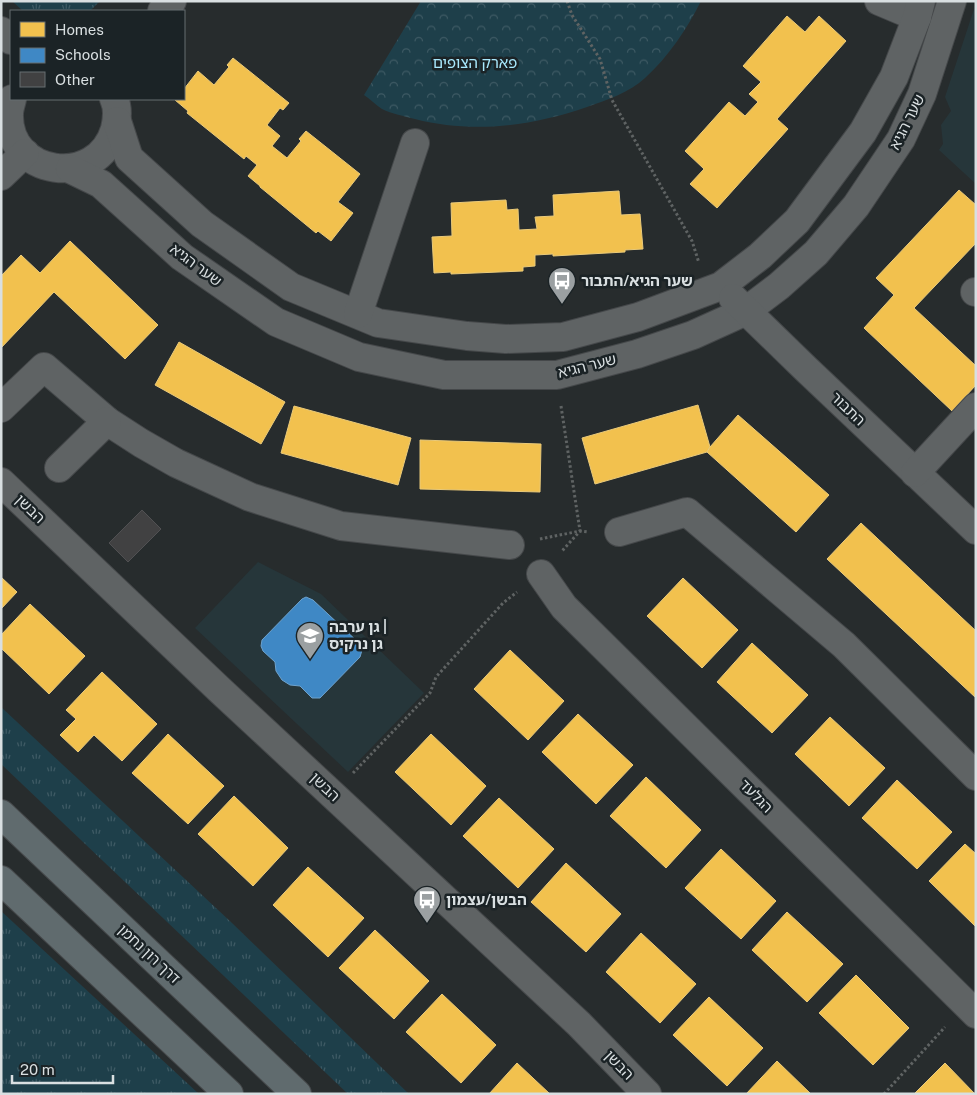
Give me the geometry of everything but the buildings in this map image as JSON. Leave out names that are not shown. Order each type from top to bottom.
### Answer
[{"type":"main road","name":"דרך רון נחמן","points":[[1,814],[297,1094]]},
{"type":"main road","points":[[1,880],[230,1094]]},
{"type":"street","points":[[163,10],[172,1]]},
{"type":"street","points":[[115,110],[129,158],[202,224],[291,287],[378,323],[466,336],[506,339],[563,337],[638,317],[715,288],[760,256],[797,221],[858,140],[894,77],[919,9],[879,1]]},
{"type":"street","name":"שער הגיא","points":[[70,169],[102,184],[182,257],[276,322],[351,354],[444,375],[557,375],[637,354],[684,338],[746,311],[816,253],[856,206],[901,139],[922,94],[952,1]]},
{"type":"street","points":[[7,104],[12,132],[20,148],[34,161],[51,168],[70,169],[85,165],[101,154],[112,139],[115,110]]},
{"type":"street","points":[[358,314],[415,144]]},
{"type":"street","points":[[1,176],[25,153]]},
{"type":"street","name":"התבור","points":[[715,288],[746,311],[976,530]]},
{"type":"street","points":[[1,408],[44,367],[108,421],[176,463],[242,494],[342,526],[510,545]]},
{"type":"street","points":[[915,473],[976,407]]},
{"type":"street","points":[[59,468],[108,421]]},
{"type":"street","name":"הבשן","points":[[1,482],[214,684],[579,1024],[647,1094]]},
{"type":"street","points":[[620,532],[687,512],[844,644],[976,776]]},
{"type":"street","name":"הגלעד","points":[[541,574],[564,607],[971,1009]]},
{"type":"path","points":[[567,1],[572,15],[600,59],[612,100],[692,242],[715,288]]},
{"type":"path","points":[[557,375],[580,531]]},
{"type":"path","points":[[541,574],[580,531]]},
{"type":"path","points":[[510,545],[580,531],[620,532]]},
{"type":"path","points":[[346,779],[430,693],[436,677],[503,603]]},
{"type":"path","points":[[884,1094],[971,1009]]},
{"type":"shaded area","points":[[974,9],[976,10],[976,184],[939,150],[943,144],[941,125],[951,111],[945,97]]},
{"type":"shaded area","name":"גן ערבה | גן נרקיס","points":[[258,562],[321,594],[424,693],[348,772],[195,628]]},
{"type":"green space","points":[[12,1],[100,1],[91,10],[22,10]]},
{"type":"green space","name":"פארק הצופים","points":[[421,1],[701,1],[690,22],[654,70],[639,83],[625,91],[566,114],[524,123],[480,127],[437,124],[398,115],[382,109],[364,95]]},
{"type":"green space","points":[[1,707],[232,923],[409,1094],[348,1094],[1,764]]},
{"type":"green space","points":[[1,911],[199,1094],[1,1094]]},
{"type":"place","name":"שער הגיא/התבור","points":[[562,305]]},
{"type":"place","name":"גן ערבה | גן נרקיס","points":[[310,660]]},
{"type":"place","name":"הבשן/עצמון","points":[[427,924]]}]
